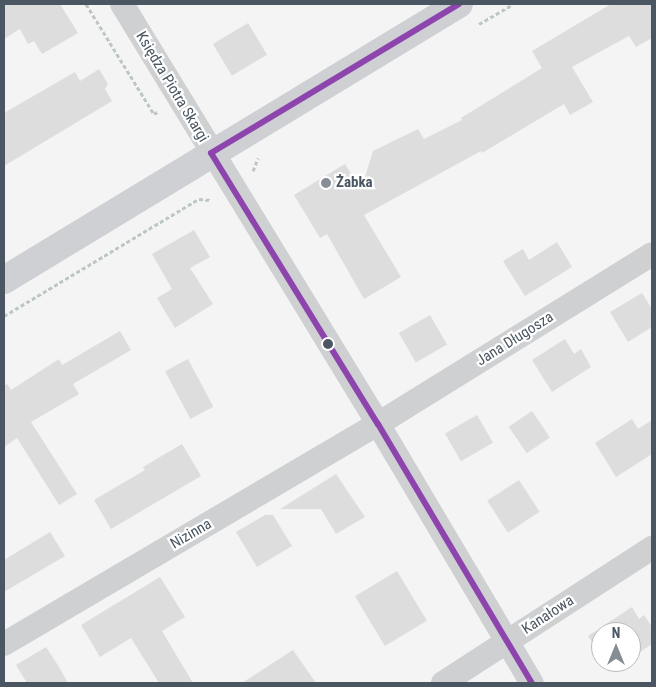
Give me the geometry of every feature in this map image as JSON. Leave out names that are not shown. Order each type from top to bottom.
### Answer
[{"type":"main road","points":[[4,280],[459,4]]},
{"type":"street","name":"Księdza Piotra Skargi","points":[[122,4],[211,153],[378,424],[532,683]]},
{"type":"street","name":"Jana Długosza","points":[[378,424],[652,254]]},
{"type":"street","name":"Nizinna","points":[[4,644],[378,424]]},
{"type":"street","name":"Kanałowa","points":[[443,683],[652,548]]},
{"type":"path","points":[[86,4],[154,114]]},
{"type":"path","points":[[4,316],[199,199],[215,201]]},
{"type":"building","points":[[4,4],[60,4],[78,33],[42,54],[34,41],[28,44],[20,29],[4,39]]},
{"type":"building","points":[[611,4],[652,4],[652,38],[636,47],[629,36],[572,67],[593,102],[570,115],[564,104],[482,153],[481,151],[364,215],[401,277],[364,299],[327,234],[320,238],[294,195],[345,164],[361,190],[373,151],[418,129],[424,139],[462,120],[461,118],[542,68],[532,51]]},
{"type":"building","points":[[248,23],[267,55],[232,76],[213,44]]},
{"type":"building","points":[[99,69],[108,84],[105,89],[112,101],[4,166],[4,113],[75,72],[80,81]]},
{"type":"building","points":[[194,230],[210,257],[190,268],[213,304],[175,328],[157,298],[172,289],[152,254]]},
{"type":"building","points":[[557,242],[572,267],[525,296],[503,261],[523,249],[529,260]]},
{"type":"building","points":[[642,293],[652,309],[652,327],[628,342],[610,312]]},
{"type":"building","points":[[430,315],[447,344],[416,362],[399,333]]},
{"type":"building","points":[[120,331],[131,350],[73,384],[79,394],[31,422],[77,494],[59,505],[17,438],[4,447],[4,386],[7,384],[11,390],[59,359],[62,365]]},
{"type":"building","points":[[565,339],[574,354],[581,349],[591,367],[552,392],[532,360]]},
{"type":"building","points":[[188,359],[213,407],[190,419],[165,371]]},
{"type":"building","points":[[532,411],[550,438],[527,453],[509,427]]},
{"type":"building","points":[[477,415],[493,443],[461,461],[445,433]]},
{"type":"building","points":[[632,419],[638,429],[652,420],[652,454],[616,477],[595,443]]},
{"type":"building","points":[[182,444],[201,476],[111,529],[94,500],[145,470],[143,467]]},
{"type":"building","points":[[336,474],[365,517],[336,534],[321,509],[280,509]]},
{"type":"building","points":[[519,480],[540,512],[508,533],[487,501]]},
{"type":"building","points":[[265,515],[273,515],[292,546],[257,567],[236,532]]},
{"type":"building","points":[[50,532],[65,556],[4,592],[4,560]]},
{"type":"building","points":[[397,571],[427,621],[385,646],[355,596]]},
{"type":"building","points":[[160,577],[185,617],[162,631],[193,683],[159,683],[131,638],[100,657],[81,625]]},
{"type":"building","points":[[632,607],[639,619],[644,615],[652,627],[652,644],[641,651],[641,622],[609,622]]},
{"type":"building","points":[[46,647],[68,683],[27,683],[16,665]]},
{"type":"building","points":[[293,650],[316,683],[242,683]]},
{"type":"transit line","points":[[211,153],[459,4]]},
{"type":"transit line","points":[[211,153],[378,424],[532,683]]},
{"type":"place","name":"Żabka","points":[[326,183]]}]
